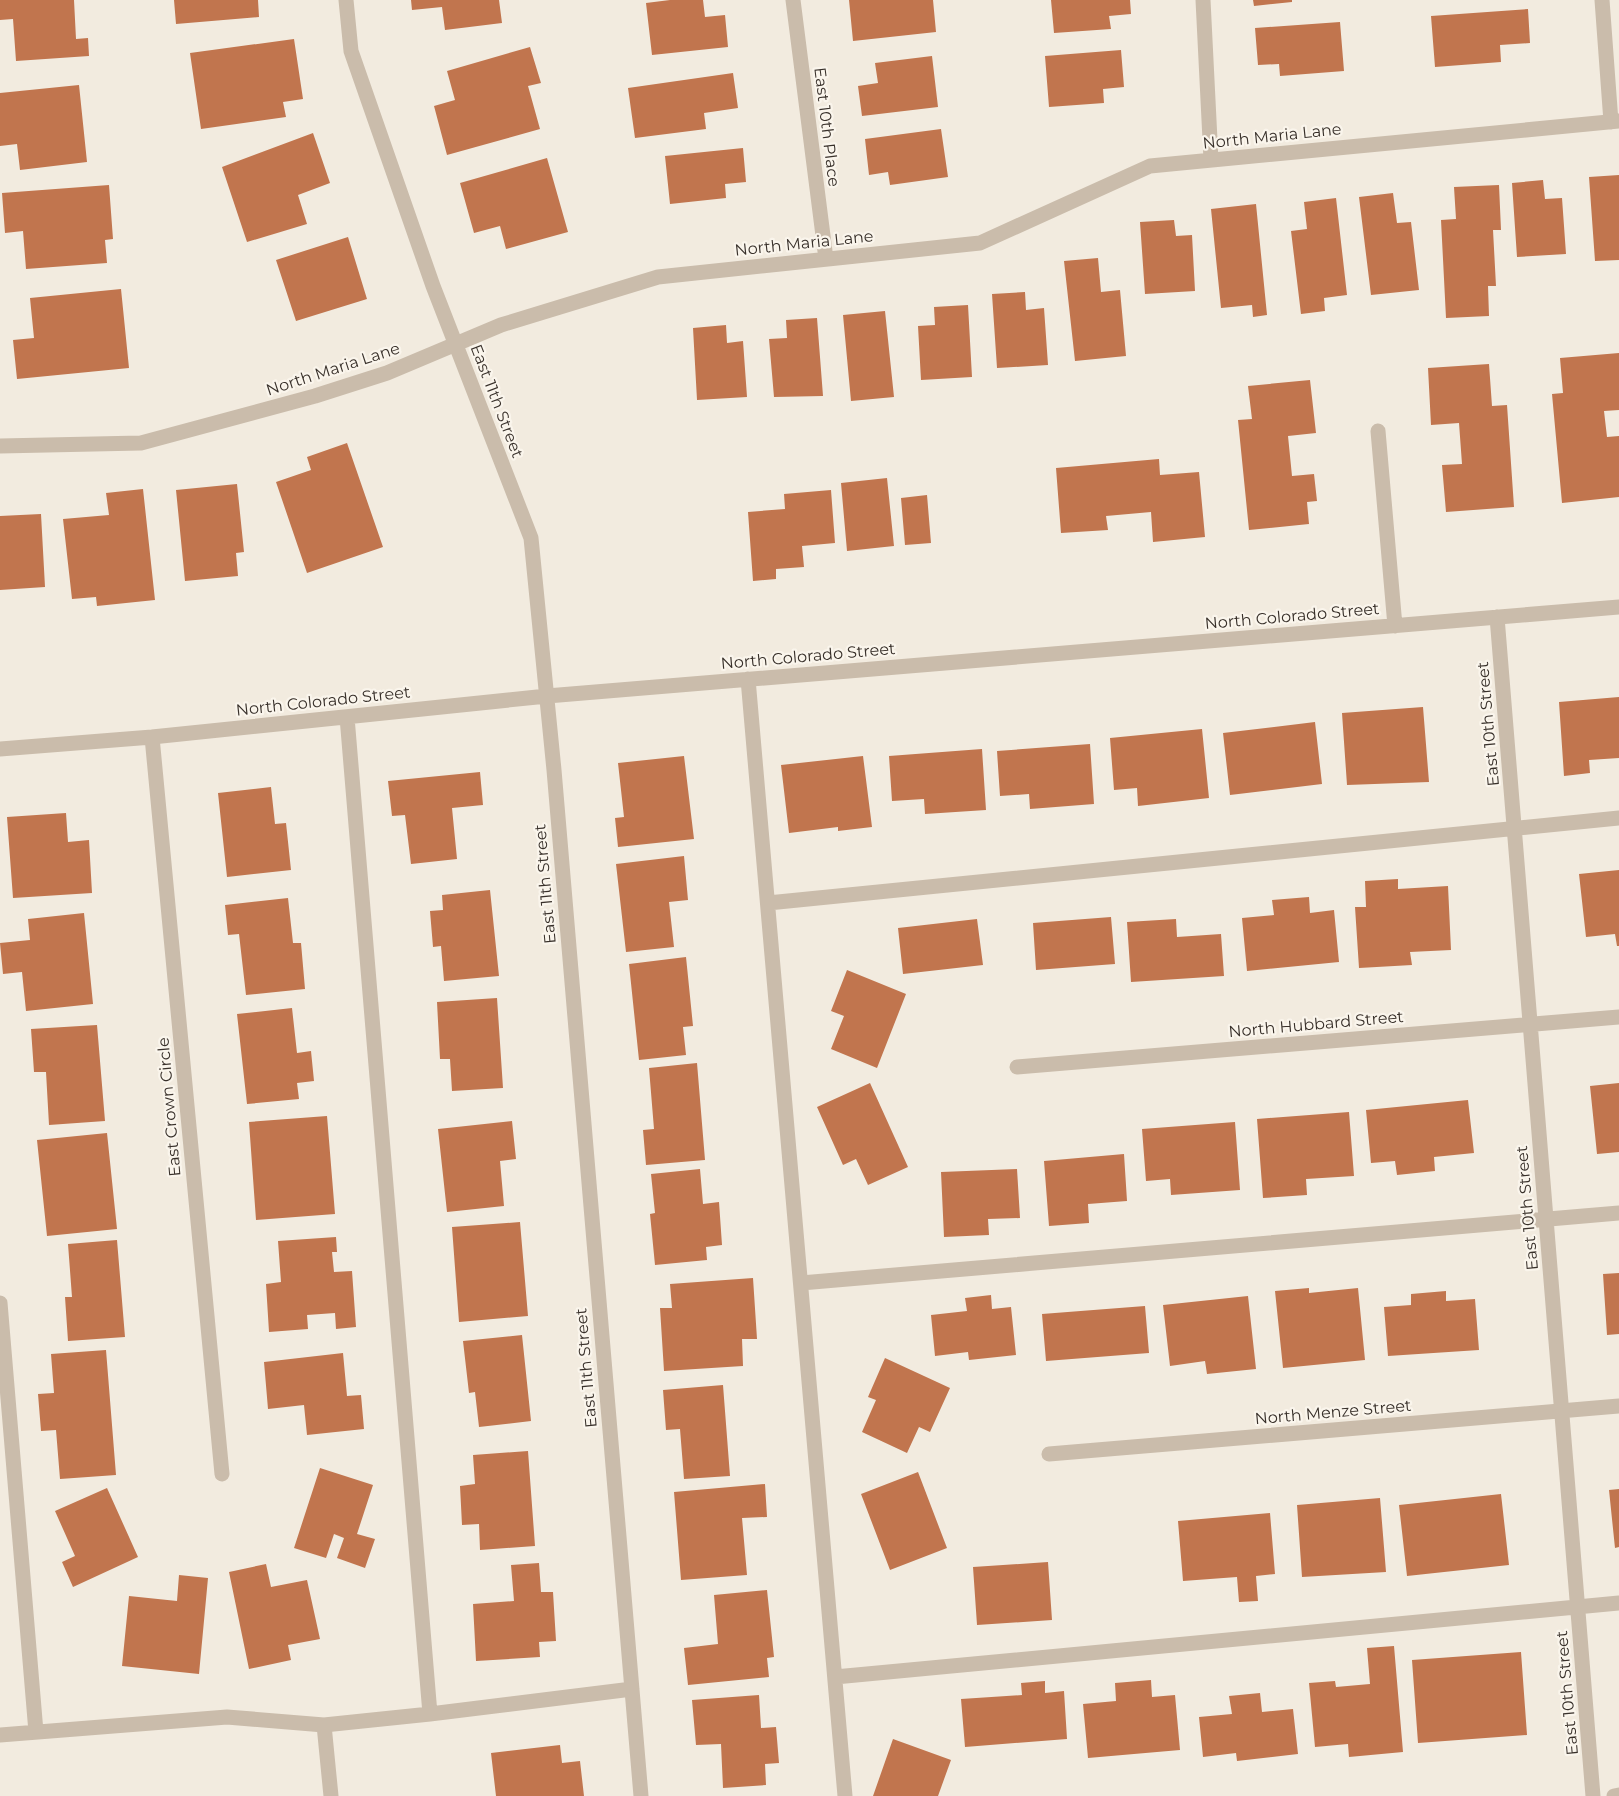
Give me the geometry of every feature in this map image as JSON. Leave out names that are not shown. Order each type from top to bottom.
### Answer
[{"type":"street","name":"East 11th Street","points":[[346,0],[351,51],[433,286],[531,538],[547,696],[641,1796]]},
{"type":"street","name":"East 10th Place","points":[[793,0],[826,259]]},
{"type":"street","points":[[1203,0],[1211,160]]},
{"type":"street","points":[[1602,0],[1615,121]]},
{"type":"street","name":"North Maria Lane","points":[[0,446],[141,443],[357,383],[387,373],[501,325],[658,278],[980,243],[1150,166],[1615,121]]},
{"type":"street","points":[[1378,431],[1395,626]]},
{"type":"street","name":"North Colorado Street","points":[[0,748],[152,737],[547,696],[1619,607]]},
{"type":"street","name":"East 10th Street","points":[[1497,617],[1593,1796]]},
{"type":"street","points":[[748,679],[845,1796]]},
{"type":"street","points":[[347,717],[430,1714]]},
{"type":"street","name":"East Crown Circle","points":[[152,737],[222,1474]]},
{"type":"street","points":[[768,903],[1619,818]]},
{"type":"street","name":"North Hubbard Street","points":[[1017,1067],[1619,1017]]},
{"type":"street","points":[[801,1283],[1619,1213]]},
{"type":"street","points":[[0,1303],[36,1732]]},
{"type":"street","name":"North Menze Street","points":[[1050,1454],[1619,1406]]},
{"type":"street","points":[[835,1677],[1619,1603]]},
{"type":"street","points":[[0,1735],[227,1717],[324,1725],[632,1689]]},
{"type":"street","points":[[324,1725],[331,1796]]},
{"type":"street","points":[[1614,1796],[1619,1796]]},
{"type":"building","points":[[0,0],[74,0],[76,39],[88,38],[89,56],[16,61],[13,19],[0,20]]},
{"type":"building","points":[[174,0],[258,0],[259,17],[176,24]]},
{"type":"building","points":[[411,0],[499,0],[502,23],[445,30],[442,7],[412,10]]},
{"type":"building","points":[[703,0],[705,17],[725,15],[728,47],[652,55],[646,3]]},
{"type":"building","points":[[849,0],[933,0],[936,32],[853,41]]},
{"type":"building","points":[[1051,0],[1130,0],[1131,14],[1109,16],[1111,29],[1054,33]]},
{"type":"building","points":[[1253,0],[1292,0],[1292,2],[1254,6]]},
{"type":"building","points":[[1528,9],[1530,43],[1500,45],[1501,62],[1435,67],[1431,16]]},
{"type":"building","points":[[1340,22],[1344,71],[1280,76],[1279,64],[1258,65],[1255,28]]},
{"type":"building","points":[[294,39],[303,99],[283,102],[286,117],[201,129],[190,53]]},
{"type":"building","points":[[530,47],[541,83],[528,86],[540,129],[447,155],[434,106],[455,100],[447,71]]},
{"type":"building","points":[[1121,50],[1124,87],[1103,89],[1104,103],[1049,107],[1045,56]]},
{"type":"building","points":[[932,56],[938,107],[862,116],[858,86],[878,83],[875,63]]},
{"type":"building","points":[[733,73],[738,108],[704,113],[706,129],[635,138],[628,88]]},
{"type":"building","points":[[79,85],[87,162],[20,170],[17,144],[0,146],[0,93]]},
{"type":"building","points":[[941,129],[948,177],[890,185],[888,172],[869,175],[865,139]]},
{"type":"building","points":[[313,133],[330,183],[298,195],[307,224],[247,242],[222,167]]},
{"type":"building","points":[[743,148],[746,182],[725,184],[726,198],[670,204],[665,156]]},
{"type":"building","points":[[547,158],[568,232],[506,249],[500,226],[474,233],[460,183]]},
{"type":"building","points":[[1619,175],[1619,260],[1595,261],[1589,177]]},
{"type":"building","points":[[1543,180],[1545,199],[1562,198],[1566,254],[1517,257],[1512,183]]},
{"type":"building","points":[[109,185],[113,239],[105,240],[107,263],[26,269],[23,231],[5,233],[2,193]]},
{"type":"building","points":[[1499,185],[1501,230],[1493,230],[1496,286],[1488,286],[1489,316],[1446,318],[1441,220],[1456,219],[1454,187]]},
{"type":"building","points":[[1393,193],[1397,223],[1411,222],[1419,290],[1371,295],[1359,197]]},
{"type":"building","points":[[1336,198],[1347,295],[1324,298],[1325,311],[1301,314],[1291,231],[1307,229],[1304,202]]},
{"type":"building","points":[[1256,204],[1267,315],[1253,317],[1252,305],[1221,308],[1211,209]]},
{"type":"building","points":[[1174,220],[1176,236],[1192,235],[1195,291],[1145,294],[1140,222]]},
{"type":"building","points":[[348,237],[367,299],[296,321],[276,260]]},
{"type":"building","points":[[1098,258],[1101,292],[1120,290],[1126,356],[1075,361],[1064,261]]},
{"type":"building","points":[[121,289],[129,368],[17,379],[13,340],[34,338],[30,298]]},
{"type":"building","points":[[1025,292],[1026,310],[1044,308],[1048,365],[997,368],[992,294]]},
{"type":"building","points":[[968,305],[972,377],[921,380],[918,326],[935,325],[934,307]]},
{"type":"building","points":[[885,311],[894,397],[851,401],[843,315]]},
{"type":"building","points":[[817,318],[823,396],[774,397],[769,339],[787,338],[786,320]]},
{"type":"building","points":[[726,325],[727,343],[743,341],[747,397],[697,400],[693,328]]},
{"type":"building","points":[[1619,353],[1619,410],[1604,411],[1607,437],[1619,436],[1619,497],[1562,503],[1552,394],[1563,393],[1560,358]]},
{"type":"building","points":[[1489,364],[1492,406],[1507,405],[1514,507],[1446,512],[1442,465],[1462,464],[1459,423],[1431,425],[1428,368]]},
{"type":"building","points":[[1310,380],[1316,433],[1288,436],[1292,476],[1314,474],[1317,501],[1307,502],[1309,524],[1249,530],[1238,420],[1252,419],[1248,386]]},
{"type":"building","points":[[347,443],[383,547],[307,573],[276,482],[311,470],[307,457]]},
{"type":"building","points":[[1159,459],[1160,475],[1199,472],[1205,537],[1153,542],[1151,512],[1106,516],[1108,530],[1061,533],[1056,468]]},
{"type":"building","points":[[887,478],[894,546],[847,551],[841,483]]},
{"type":"building","points":[[237,484],[244,552],[236,553],[238,576],[185,581],[176,490]]},
{"type":"building","points":[[143,489],[155,600],[97,606],[96,597],[72,599],[63,519],[109,515],[106,493]]},
{"type":"building","points":[[831,490],[835,543],[802,546],[804,567],[776,569],[776,579],[753,581],[748,512],[785,509],[784,494]]},
{"type":"building","points":[[927,495],[931,543],[905,545],[901,498]]},
{"type":"building","points":[[41,514],[45,587],[0,590],[0,516]]},
{"type":"building","points":[[1619,697],[1619,758],[1589,760],[1590,773],[1564,776],[1559,702]]},
{"type":"building","points":[[1423,707],[1429,782],[1347,785],[1342,713]]},
{"type":"building","points":[[1315,722],[1322,784],[1230,795],[1223,733]]},
{"type":"building","points":[[1202,729],[1209,798],[1138,806],[1137,788],[1114,790],[1110,738]]},
{"type":"building","points":[[1090,744],[1094,804],[1030,809],[1029,794],[1000,796],[997,751]]},
{"type":"building","points":[[982,749],[986,810],[925,814],[924,799],[892,801],[889,756]]},
{"type":"building","points":[[684,756],[694,839],[618,847],[615,818],[624,817],[618,763]]},
{"type":"building","points":[[863,756],[872,827],[838,831],[838,827],[789,833],[781,765]]},
{"type":"building","points":[[480,772],[483,805],[452,808],[457,859],[411,864],[405,815],[392,816],[388,781]]},
{"type":"building","points":[[271,787],[275,824],[286,823],[291,870],[227,877],[218,793]]},
{"type":"building","points":[[66,813],[68,842],[89,840],[92,893],[13,898],[7,817]]},
{"type":"building","points":[[684,856],[688,900],[669,902],[674,947],[626,952],[616,864]]},
{"type":"building","points":[[1619,870],[1619,946],[1617,946],[1615,934],[1586,937],[1579,874]]},
{"type":"building","points":[[1398,879],[1398,889],[1448,886],[1451,950],[1410,952],[1412,965],[1359,968],[1355,907],[1366,907],[1365,881]]},
{"type":"building","points":[[490,890],[499,976],[444,981],[441,946],[433,947],[430,911],[443,910],[442,895]]},
{"type":"building","points":[[1309,897],[1310,913],[1334,910],[1339,962],[1247,971],[1242,918],[1274,915],[1272,900]]},
{"type":"building","points":[[288,898],[293,943],[301,943],[305,989],[246,995],[239,934],[228,935],[225,905]]},
{"type":"building","points":[[84,913],[93,1004],[26,1011],[22,972],[3,974],[0,943],[30,940],[28,919]]},
{"type":"building","points":[[1111,917],[1115,964],[1036,970],[1033,923]]},
{"type":"building","points":[[977,919],[983,965],[903,974],[898,928]]},
{"type":"building","points":[[1176,919],[1177,937],[1221,934],[1224,976],[1131,982],[1127,922]]},
{"type":"building","points":[[686,957],[693,1026],[683,1027],[686,1055],[639,1060],[629,964]]},
{"type":"building","points":[[847,970],[906,994],[877,1068],[831,1049],[844,1016],[831,1011]]},
{"type":"building","points":[[497,998],[503,1088],[452,1091],[450,1059],[440,1059],[437,1002]]},
{"type":"building","points":[[292,1008],[297,1053],[311,1051],[314,1081],[297,1083],[299,1099],[247,1104],[237,1014]]},
{"type":"building","points":[[97,1025],[105,1121],[49,1125],[46,1072],[34,1072],[31,1029]]},
{"type":"building","points":[[697,1063],[705,1160],[646,1165],[643,1130],[654,1129],[649,1068]]},
{"type":"building","points":[[870,1083],[908,1167],[868,1185],[856,1159],[843,1165],[817,1107]]},
{"type":"building","points":[[1619,1083],[1619,1152],[1597,1154],[1590,1086]]},
{"type":"building","points":[[1468,1100],[1474,1153],[1434,1157],[1435,1171],[1397,1175],[1395,1161],[1371,1163],[1366,1110]]},
{"type":"building","points":[[1349,1112],[1354,1176],[1306,1179],[1307,1195],[1263,1198],[1257,1119]]},
{"type":"building","points":[[327,1116],[335,1214],[256,1220],[249,1122]]},
{"type":"building","points":[[512,1121],[516,1159],[500,1161],[504,1206],[447,1212],[438,1129]]},
{"type":"building","points":[[1235,1122],[1240,1190],[1171,1195],[1170,1179],[1146,1181],[1142,1129]]},
{"type":"building","points":[[107,1133],[117,1229],[47,1236],[37,1140]]},
{"type":"building","points":[[1124,1154],[1127,1201],[1088,1204],[1089,1223],[1049,1226],[1044,1161]]},
{"type":"building","points":[[700,1169],[703,1204],[719,1202],[722,1245],[706,1247],[707,1260],[655,1265],[650,1214],[655,1213],[651,1174]]},
{"type":"building","points":[[1017,1169],[1020,1218],[988,1219],[989,1235],[944,1237],[941,1172]]},
{"type":"building","points":[[520,1222],[528,1316],[459,1322],[452,1227]]},
{"type":"building","points":[[336,1237],[337,1252],[332,1252],[334,1272],[352,1271],[356,1327],[336,1329],[335,1313],[307,1315],[308,1329],[269,1332],[266,1284],[281,1282],[278,1241]]},
{"type":"building","points":[[117,1240],[125,1337],[68,1341],[65,1297],[72,1297],[68,1244]]},
{"type":"building","points":[[1619,1273],[1619,1334],[1607,1335],[1603,1274]]},
{"type":"building","points":[[753,1278],[757,1339],[742,1339],[743,1366],[664,1371],[660,1308],[672,1308],[670,1284]]},
{"type":"building","points":[[1309,1288],[1309,1293],[1358,1288],[1365,1360],[1283,1368],[1275,1291]]},
{"type":"building","points":[[1446,1291],[1446,1301],[1475,1299],[1479,1350],[1388,1356],[1384,1307],[1411,1305],[1411,1294]]},
{"type":"building","points":[[991,1295],[992,1309],[1011,1307],[1016,1355],[969,1360],[968,1352],[935,1356],[931,1315],[967,1311],[965,1298]]},
{"type":"building","points":[[1248,1296],[1256,1369],[1207,1374],[1205,1361],[1170,1366],[1163,1305]]},
{"type":"building","points":[[1145,1306],[1149,1353],[1046,1361],[1042,1314]]},
{"type":"building","points":[[522,1335],[531,1421],[479,1427],[475,1392],[469,1393],[463,1341]]},
{"type":"building","points":[[106,1350],[116,1475],[60,1479],[56,1430],[41,1431],[38,1394],[54,1393],[51,1354]]},
{"type":"building","points":[[343,1353],[347,1396],[361,1395],[364,1429],[307,1435],[304,1405],[268,1409],[264,1362]]},
{"type":"building","points":[[885,1358],[950,1388],[930,1432],[919,1427],[907,1453],[862,1432],[876,1400],[868,1397]]},
{"type":"building","points":[[723,1385],[730,1476],[684,1479],[680,1429],[666,1430],[663,1390]]},
{"type":"building","points":[[528,1451],[535,1546],[480,1550],[479,1524],[462,1525],[460,1486],[475,1484],[473,1455]]},
{"type":"building","points":[[320,1468],[373,1485],[357,1534],[375,1539],[365,1568],[337,1558],[344,1538],[334,1534],[326,1558],[294,1548]]},
{"type":"building","points":[[918,1472],[947,1548],[890,1570],[861,1494]]},
{"type":"building","points":[[765,1484],[767,1517],[742,1518],[747,1575],[681,1580],[674,1492]]},
{"type":"building","points":[[107,1488],[138,1557],[73,1587],[62,1562],[75,1556],[55,1511]]},
{"type":"building","points":[[1619,1489],[1619,1547],[1615,1548],[1609,1490]]},
{"type":"building","points":[[1501,1494],[1509,1565],[1407,1576],[1399,1505]]},
{"type":"building","points":[[1380,1498],[1386,1572],[1302,1577],[1297,1505]]},
{"type":"building","points":[[1270,1513],[1275,1574],[1256,1576],[1258,1601],[1239,1602],[1237,1577],[1183,1581],[1178,1521]]},
{"type":"building","points":[[1048,1562],[1052,1620],[977,1625],[973,1567]]},
{"type":"building","points":[[539,1563],[541,1592],[553,1592],[556,1641],[539,1642],[540,1657],[476,1661],[473,1604],[514,1601],[511,1565]]},
{"type":"building","points":[[266,1564],[271,1587],[307,1580],[320,1639],[288,1645],[291,1660],[249,1669],[229,1572]]},
{"type":"building","points":[[179,1575],[208,1578],[199,1674],[122,1666],[129,1596],[177,1601]]},
{"type":"building","points":[[767,1590],[774,1657],[767,1658],[769,1677],[688,1685],[684,1648],[718,1644],[714,1595]]},
{"type":"building","points":[[1394,1646],[1403,1752],[1349,1757],[1348,1744],[1315,1747],[1309,1683],[1335,1681],[1336,1687],[1370,1684],[1367,1648]]},
{"type":"building","points":[[1521,1652],[1527,1735],[1418,1743],[1412,1660]]},
{"type":"building","points":[[1151,1680],[1152,1697],[1175,1695],[1180,1750],[1088,1758],[1083,1704],[1116,1701],[1115,1683]]},
{"type":"building","points":[[1045,1681],[1045,1693],[1064,1691],[1067,1739],[965,1747],[961,1699],[1022,1695],[1021,1683]]},
{"type":"building","points":[[1260,1693],[1262,1712],[1293,1709],[1298,1754],[1237,1761],[1236,1753],[1203,1757],[1199,1717],[1232,1714],[1229,1696]]},
{"type":"building","points":[[759,1695],[761,1728],[776,1727],[779,1763],[765,1764],[766,1785],[723,1788],[721,1744],[696,1745],[692,1700]]},
{"type":"building","points":[[893,1739],[951,1760],[938,1796],[873,1796]]},
{"type":"building","points":[[560,1745],[562,1763],[580,1761],[584,1796],[496,1796],[491,1753]]}]
